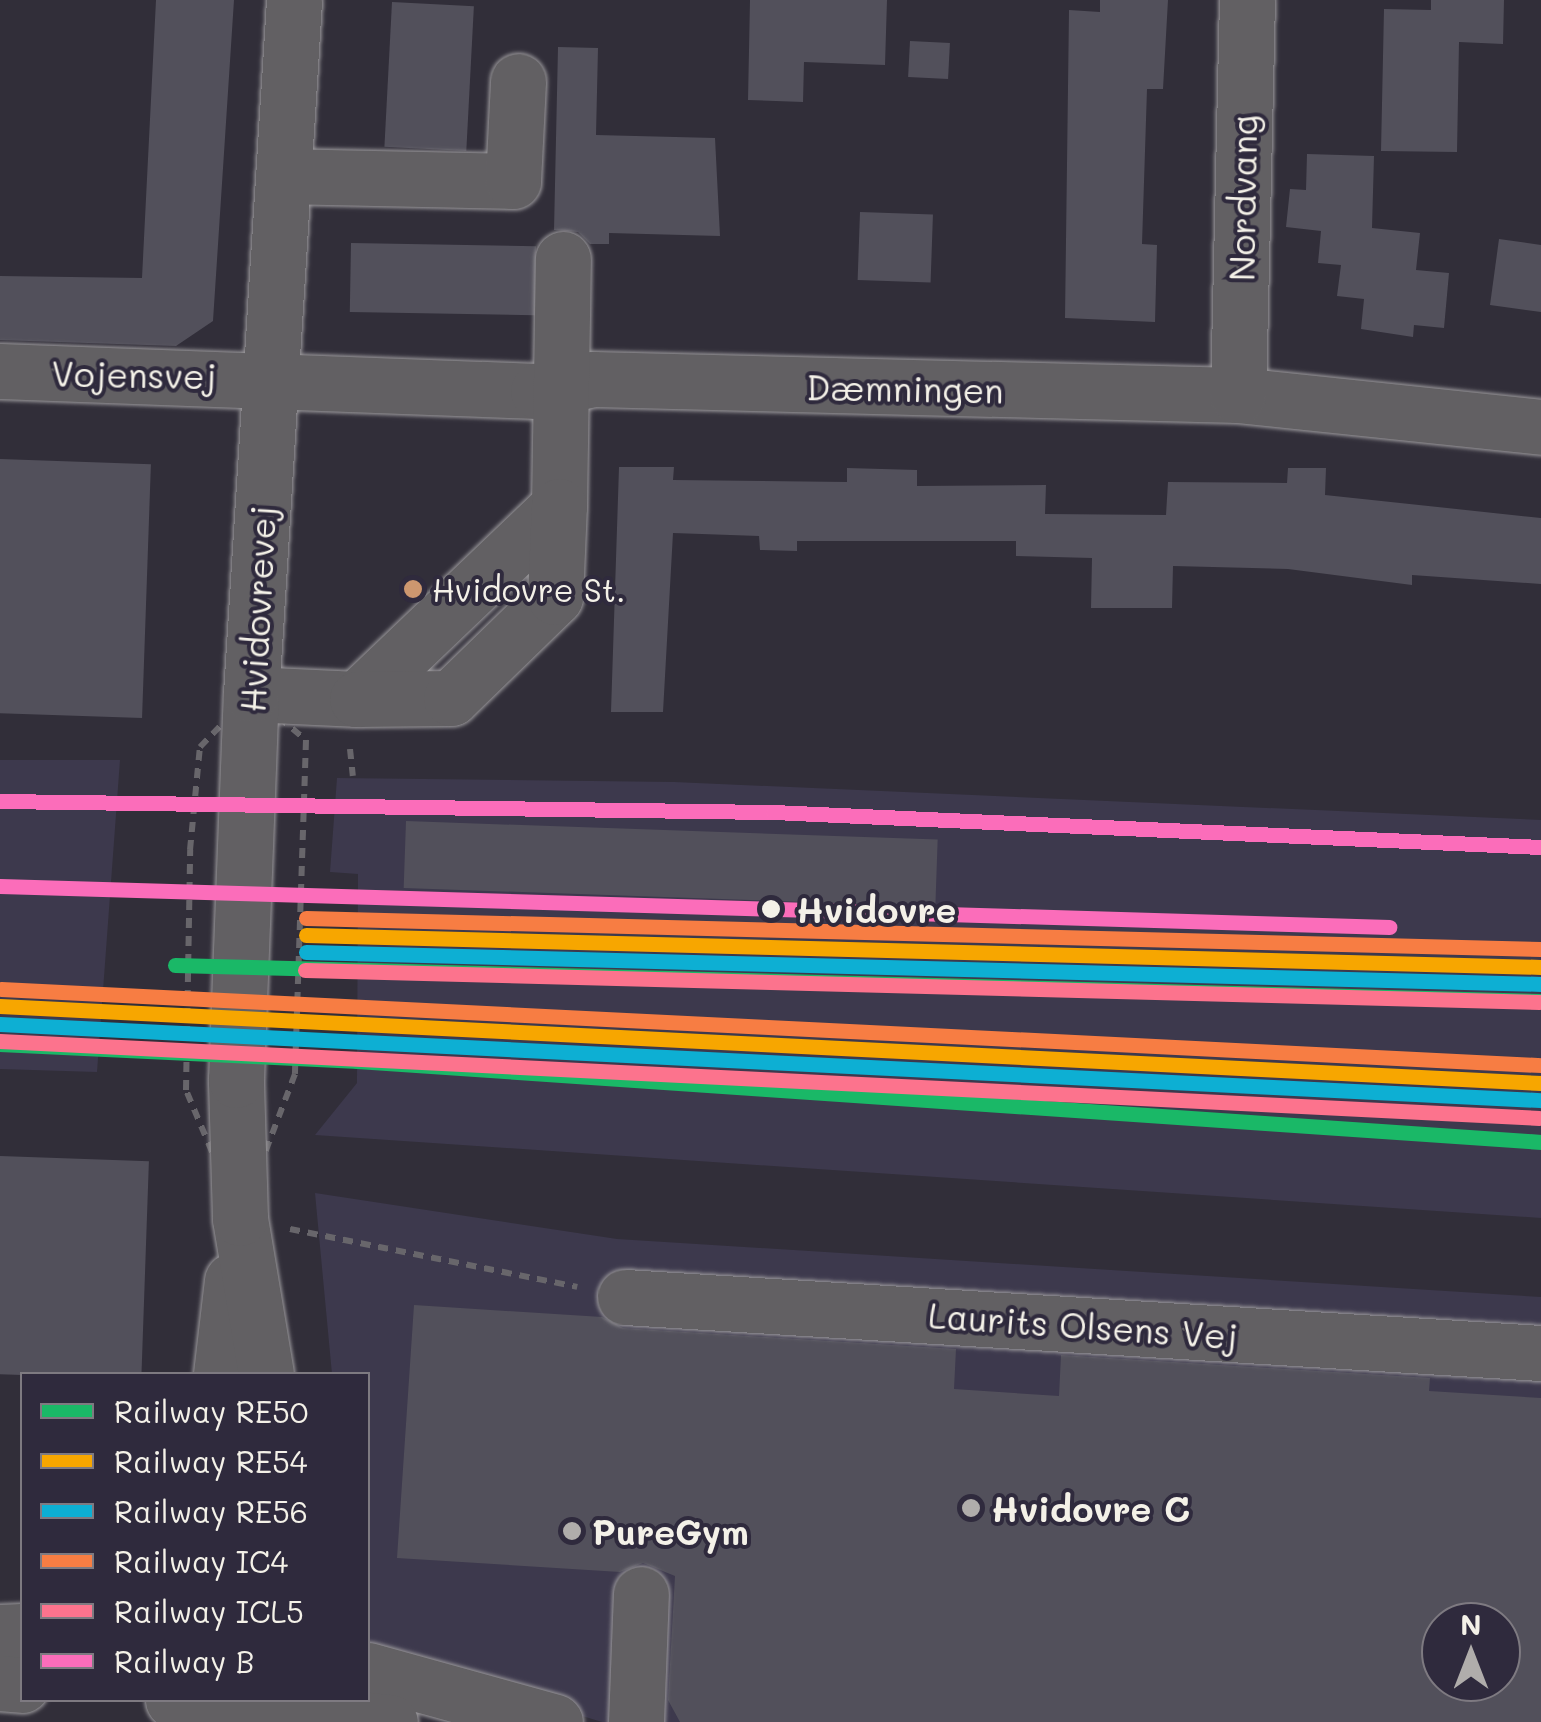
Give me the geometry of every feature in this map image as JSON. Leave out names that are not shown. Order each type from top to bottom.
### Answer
[{"type":"street","name":"Hvidovrevej","points":[[266,1372],[260,1222],[236,1080],[252,694],[294,0]]},
{"type":"street","name":"Nordvang","points":[[1238,395],[1246,0]]},
{"type":"street","points":[[283,176],[513,181],[518,81]]},
{"type":"street","points":[[252,694],[357,699],[560,506],[566,417],[560,386],[563,259]]},
{"type":"street","name":"Vojensvej","points":[[0,372],[269,379]]},
{"type":"street","name":"Dæmningen","points":[[269,379],[538,391],[593,380],[1238,395],[1541,427]]},
{"type":"street","name":"Hvidovrevej","points":[[221,1372],[260,1222]]},
{"type":"street","name":"Laurits Olsens Vej","points":[[625,1297],[1541,1353]]},
{"type":"street","points":[[636,1722],[640,1594]]},
{"type":"street","points":[[370,1671],[555,1722]]},
{"type":"street","points":[[205,1702],[390,1722]]},
{"type":"path","points":[[260,1222],[625,1297]]},
{"type":"shaded area","points":[[0,760],[120,760],[97,1072],[0,1069]]},
{"type":"shaded area","points":[[337,778],[674,782],[1541,820],[1541,1218],[315,1135],[357,1083],[358,874],[330,872]]},
{"type":"shaded area","name":"Hvidovre C","points":[[315,1193],[617,1239],[1541,1297],[1541,1722],[602,1722],[370,1652],[370,1372],[332,1372]]},
{"type":"building","points":[[156,0],[234,0],[213,321],[176,346],[0,340],[0,276],[142,278]]},
{"type":"building","points":[[750,0],[887,0],[885,65],[804,62],[803,102],[748,100]]},
{"type":"building","points":[[1100,0],[1168,0],[1163,89],[1147,89],[1142,244],[1157,245],[1155,322],[1065,318],[1069,10],[1100,12]]},
{"type":"building","points":[[1431,0],[1504,0],[1503,44],[1459,42],[1457,152],[1381,151],[1384,9],[1431,10]]},
{"type":"building","points":[[392,2],[474,6],[466,151],[384,147]]},
{"type":"building","points":[[910,41],[950,43],[948,79],[908,77]]},
{"type":"building","points":[[558,47],[598,48],[596,135],[715,138],[720,236],[609,233],[609,244],[590,244],[578,232],[554,230]]},
{"type":"building","points":[[1307,154],[1374,156],[1372,228],[1420,233],[1416,270],[1449,273],[1444,328],[1414,325],[1413,337],[1361,329],[1364,299],[1337,296],[1341,265],[1318,263],[1321,231],[1286,227],[1290,189],[1306,190]]},
{"type":"building","points":[[860,212],[933,215],[931,283],[858,280]]},
{"type":"building","points":[[1499,239],[1541,245],[1541,312],[1490,305]]},
{"type":"building","points":[[351,243],[536,246],[535,315],[350,312]]},
{"type":"building","points":[[0,459],[151,464],[142,718],[0,713]]},
{"type":"building","points":[[619,467],[674,467],[673,480],[847,482],[847,468],[917,470],[917,486],[1046,485],[1045,514],[1166,515],[1168,482],[1287,483],[1288,468],[1326,468],[1325,495],[1541,518],[1541,584],[1412,575],[1412,585],[1288,569],[1173,566],[1172,608],[1091,608],[1092,558],[1016,556],[1016,541],[797,541],[797,551],[760,550],[759,536],[673,533],[663,712],[611,712]]},
{"type":"building","points":[[406,821],[938,840],[935,907],[404,888]]},
{"type":"building","points":[[0,1156],[149,1161],[142,1372],[0,1374]]},
{"type":"building","name":"Hvidovre C","points":[[414,1305],[602,1317],[623,1328],[956,1349],[954,1389],[1059,1396],[1061,1355],[1430,1378],[1429,1391],[1541,1398],[1541,1722],[680,1722],[668,1700],[675,1576],[643,1563],[620,1572],[397,1558]]},
{"type":"rail line","name":"B","points":[[0,801],[773,812],[1541,847]]},
{"type":"rail line","name":"B","points":[[0,886],[1389,927]]},
{"type":"rail line","name":"IC4","points":[[306,918],[1541,949]]},
{"type":"rail line","name":"RE54","points":[[306,935],[1541,967]]},
{"type":"rail line","name":"RE56","points":[[306,952],[1541,984]]},
{"type":"rail line","name":"RE50","points":[[175,965],[1541,1001]]},
{"type":"rail line","name":"ICL5","points":[[305,970],[1540,1002]]},
{"type":"rail line","name":"IC4","points":[[1,989],[1541,1065]]},
{"type":"rail line","name":"RE54","points":[[0,1006],[1541,1083]]},
{"type":"rail line","name":"RE56","points":[[0,1024],[1540,1100]]},
{"type":"rail line","name":"ICL5","points":[[0,1041],[1539,1118]]},
{"type":"rail line","name":"RE50","points":[[0,1044],[357,1061],[1541,1142]]},
{"type":"place","name":"Hvidovre St.","points":[[413,589]]},
{"type":"place","name":"Hvidovre","points":[[771,909]]},
{"type":"place","name":"Hvidovre C","points":[[971,1508]]},
{"type":"place","name":"PureGym","points":[[572,1531]]}]
